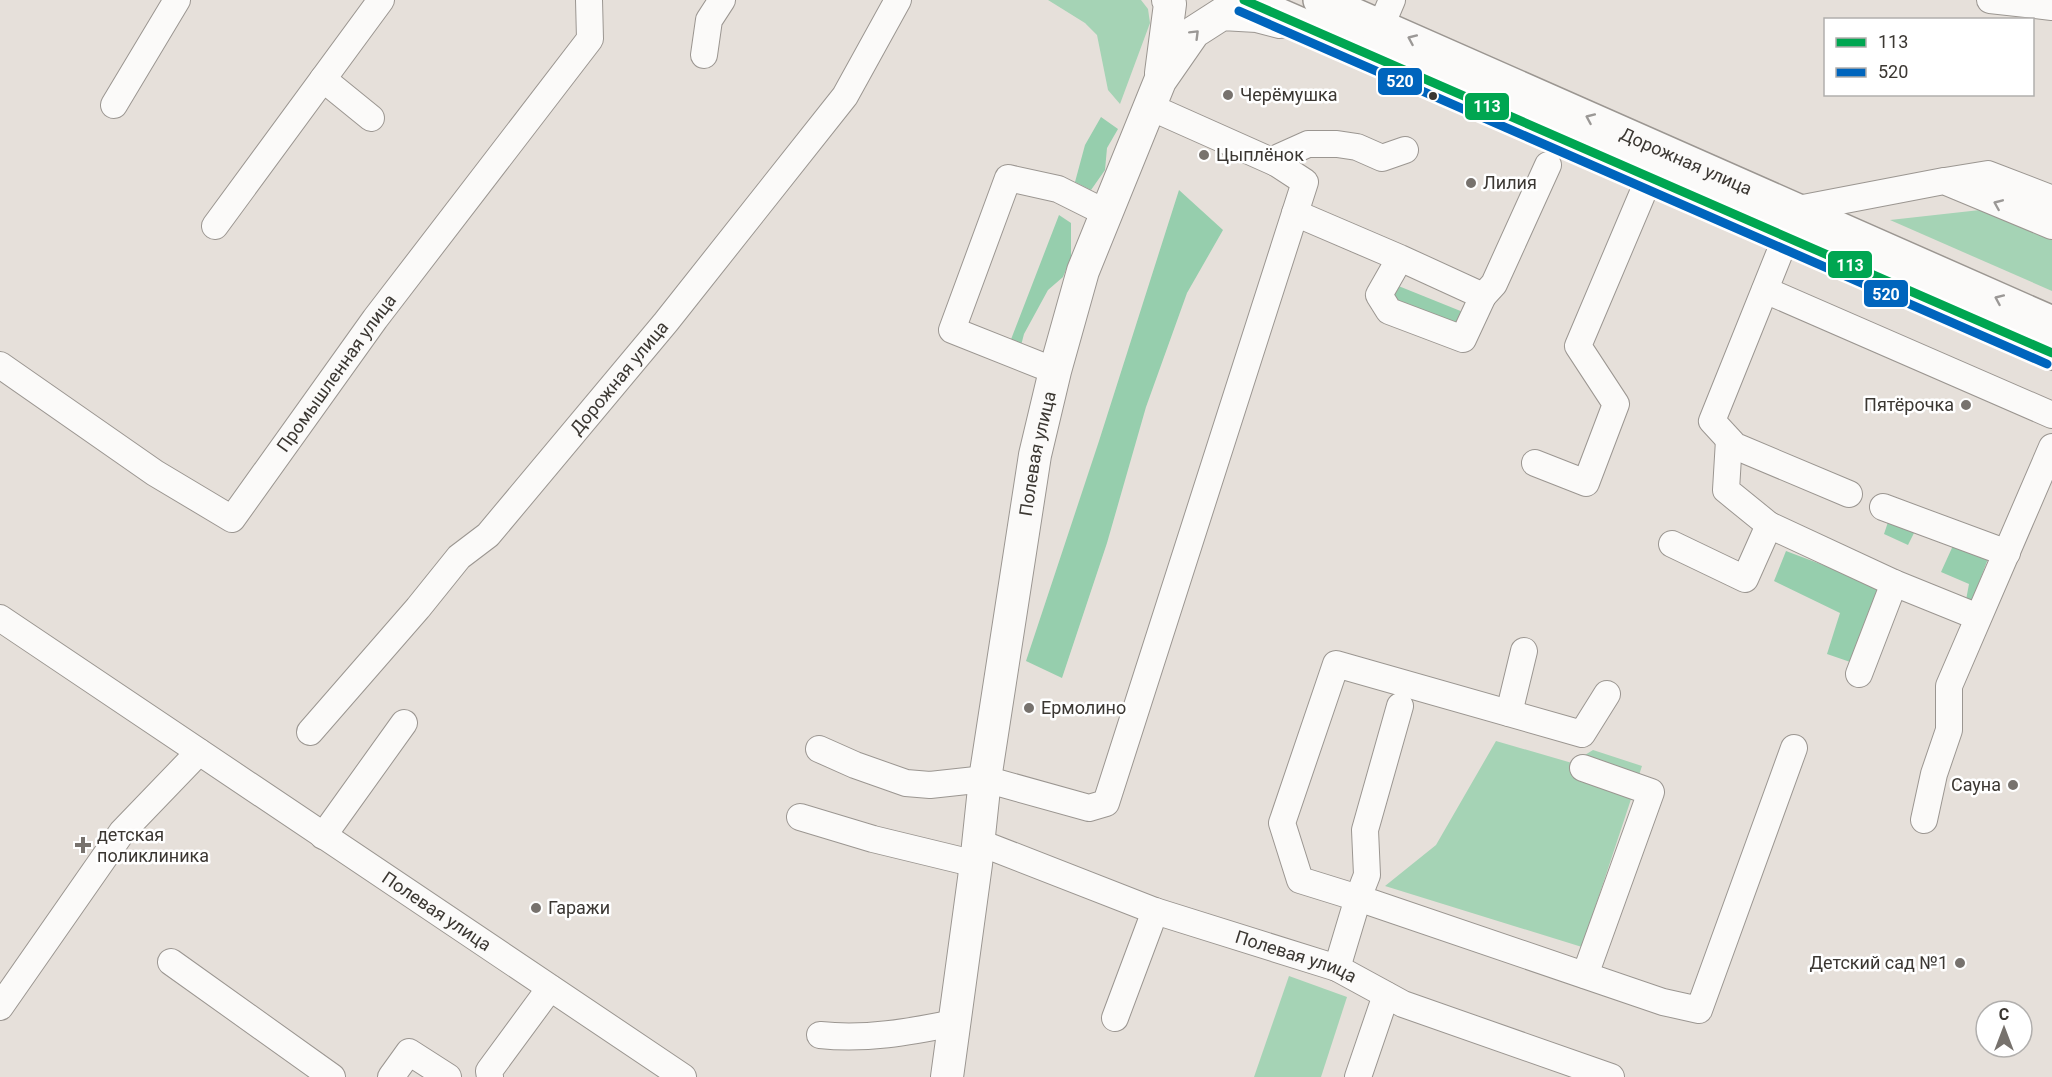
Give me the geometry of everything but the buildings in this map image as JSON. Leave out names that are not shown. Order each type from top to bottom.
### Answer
[{"type":"highway","name":"Дорожная улица","points":[[1244,0],[1316,15],[1387,13],[1792,223],[2052,353]]},
{"type":"highway","name":"Дорожная улица","points":[[1316,15],[1650,176],[1792,223],[2052,323]]},
{"type":"main road","points":[[1154,94],[1168,29],[1170,4],[1168,0]]},
{"type":"main road","points":[[1154,94],[1194,32],[1222,14],[1316,15]]},
{"type":"main road","name":"Полевая улица","points":[[954,1074],[954,1023],[985,779],[1035,455],[1055,371],[1083,271],[1154,94]]},
{"type":"street","points":[[114,105],[177,0]]},
{"type":"street","points":[[215,226],[381,0]]},
{"type":"street","name":"Промышленная улица","points":[[0,364],[155,472],[232,519],[375,319],[590,39],[589,0]]},
{"type":"street","points":[[704,55],[710,20],[722,0]]},
{"type":"street","name":"Дорожная улица","points":[[310,732],[418,608],[459,557],[488,535],[666,321],[845,96],[898,0]]},
{"type":"street","points":[[1990,0],[2052,7]]},
{"type":"street","points":[[323,79],[371,118]]},
{"type":"street","points":[[819,749],[906,783],[930,785],[985,779],[1089,808],[1106,803],[1305,182],[1276,163],[1154,94]]},
{"type":"street","points":[[1276,163],[1279,157],[1308,144],[1357,147],[1382,158],[1406,150]]},
{"type":"street","points":[[1400,258],[1379,295],[1389,311],[1463,339],[1483,296],[1494,284],[1548,165]]},
{"type":"street","points":[[1849,494],[1735,446],[1712,421],[1792,223],[1944,181],[1988,174],[2050,198],[2052,202]]},
{"type":"street","points":[[1535,462],[1586,483],[1616,404],[1578,346],[1650,176]]},
{"type":"street","points":[[1055,371],[952,330],[1008,178],[1058,189],[1106,213]]},
{"type":"street","points":[[1944,181],[2052,226]]},
{"type":"street","points":[[1295,213],[1483,296]]},
{"type":"street","points":[[1765,290],[2052,415]]},
{"type":"street","points":[[1729,440],[1726,490],[1768,525],[1894,583],[1978,617]]},
{"type":"street","points":[[1924,820],[1934,774],[1949,730],[1949,686],[2052,447]]},
{"type":"street","points":[[1883,507],[2007,553]]},
{"type":"street","points":[[1672,544],[1745,579],[1768,525]]},
{"type":"street","points":[[1859,674],[1894,583]]},
{"type":"street","points":[[0,618],[323,836],[404,723]]},
{"type":"street","points":[[1509,713],[1524,651]]},
{"type":"street","points":[[1607,694],[1582,734],[1336,664],[1282,823],[1300,880],[1663,1002],[1699,1010],[1794,748]]},
{"type":"street","points":[[1337,968],[1367,874],[1365,830],[1400,706]]},
{"type":"street","points":[[0,1007],[122,832],[199,752]]},
{"type":"street","points":[[1582,768],[1651,792],[1585,975]]},
{"type":"street","points":[[800,817],[873,839],[977,853]]},
{"type":"street","name":"Полевая улица","points":[[323,836],[683,1077]]},
{"type":"street","name":"Полевая улица","points":[[977,853],[1337,968],[1403,1004],[1581,1072],[1611,1077]]},
{"type":"street","points":[[1115,1018],[1155,911]]},
{"type":"street","points":[[171,962],[332,1077]]},
{"type":"street","points":[[490,1077],[489,1071],[550,988]]},
{"type":"street","points":[[1358,1077],[1386,995]]},
{"type":"street","points":[[820,1035],[850,1038],[906,1033],[954,1023]]},
{"type":"street","points":[[391,1077],[409,1052],[448,1077]]},
{"type":"green space","points":[[1048,0],[1141,0],[1148,9],[1150,23],[1120,104],[1108,90],[1097,35],[1085,23]]},
{"type":"green space","points":[[1101,117],[1118,129],[1107,148],[1105,170],[1091,190],[1075,182],[1085,145]]},
{"type":"green space","points":[[1179,190],[1223,230],[1187,293],[1146,407],[1107,543],[1062,678],[1026,661]]},
{"type":"green space","points":[[1998,208],[2052,231],[2052,291],[1890,220]]},
{"type":"green space","points":[[1059,215],[1071,223],[1071,257],[1063,277],[1048,290],[1024,334],[1018,357],[1010,342]]},
{"type":"green space","points":[[1396,285],[1463,312],[1453,327],[1390,300]]},
{"type":"green space","points":[[1890,516],[1916,529],[1908,545],[1884,534]]},
{"type":"green space","points":[[1956,539],[1989,556],[1972,601],[1966,600],[1969,584],[1941,572]]},
{"type":"green space","points":[[1786,551],[1884,588],[1856,664],[1827,654],[1840,613],[1774,581]]},
{"type":"green space","points":[[1496,741],[1572,763],[1593,750],[1642,766],[1582,947],[1385,886],[1436,845]]},
{"type":"green space","points":[[1289,976],[1347,997],[1321,1077],[1254,1077]]},
{"type":"transit line","name":"113","points":[[1244,0],[2052,353]]},
{"type":"transit line","name":"520","points":[[1239,11],[2047,364]]},
{"type":"place","name":"Черёмушка","points":[[1228,95]]},
{"type":"place","name":"Цыплёнок","points":[[1204,155]]},
{"type":"place","name":"Лилия","points":[[1471,183]]},
{"type":"place","name":"Пятёрочка","points":[[1966,405]]},
{"type":"place","name":"Ермолино","points":[[1029,708]]},
{"type":"place","name":"Сауна","points":[[2013,785]]},
{"type":"place","name":"детская поликлиника","points":[[83,845]]},
{"type":"place","name":"Гаражи","points":[[536,908]]},
{"type":"place","name":"Детский сад №1","points":[[1960,963]]}]
